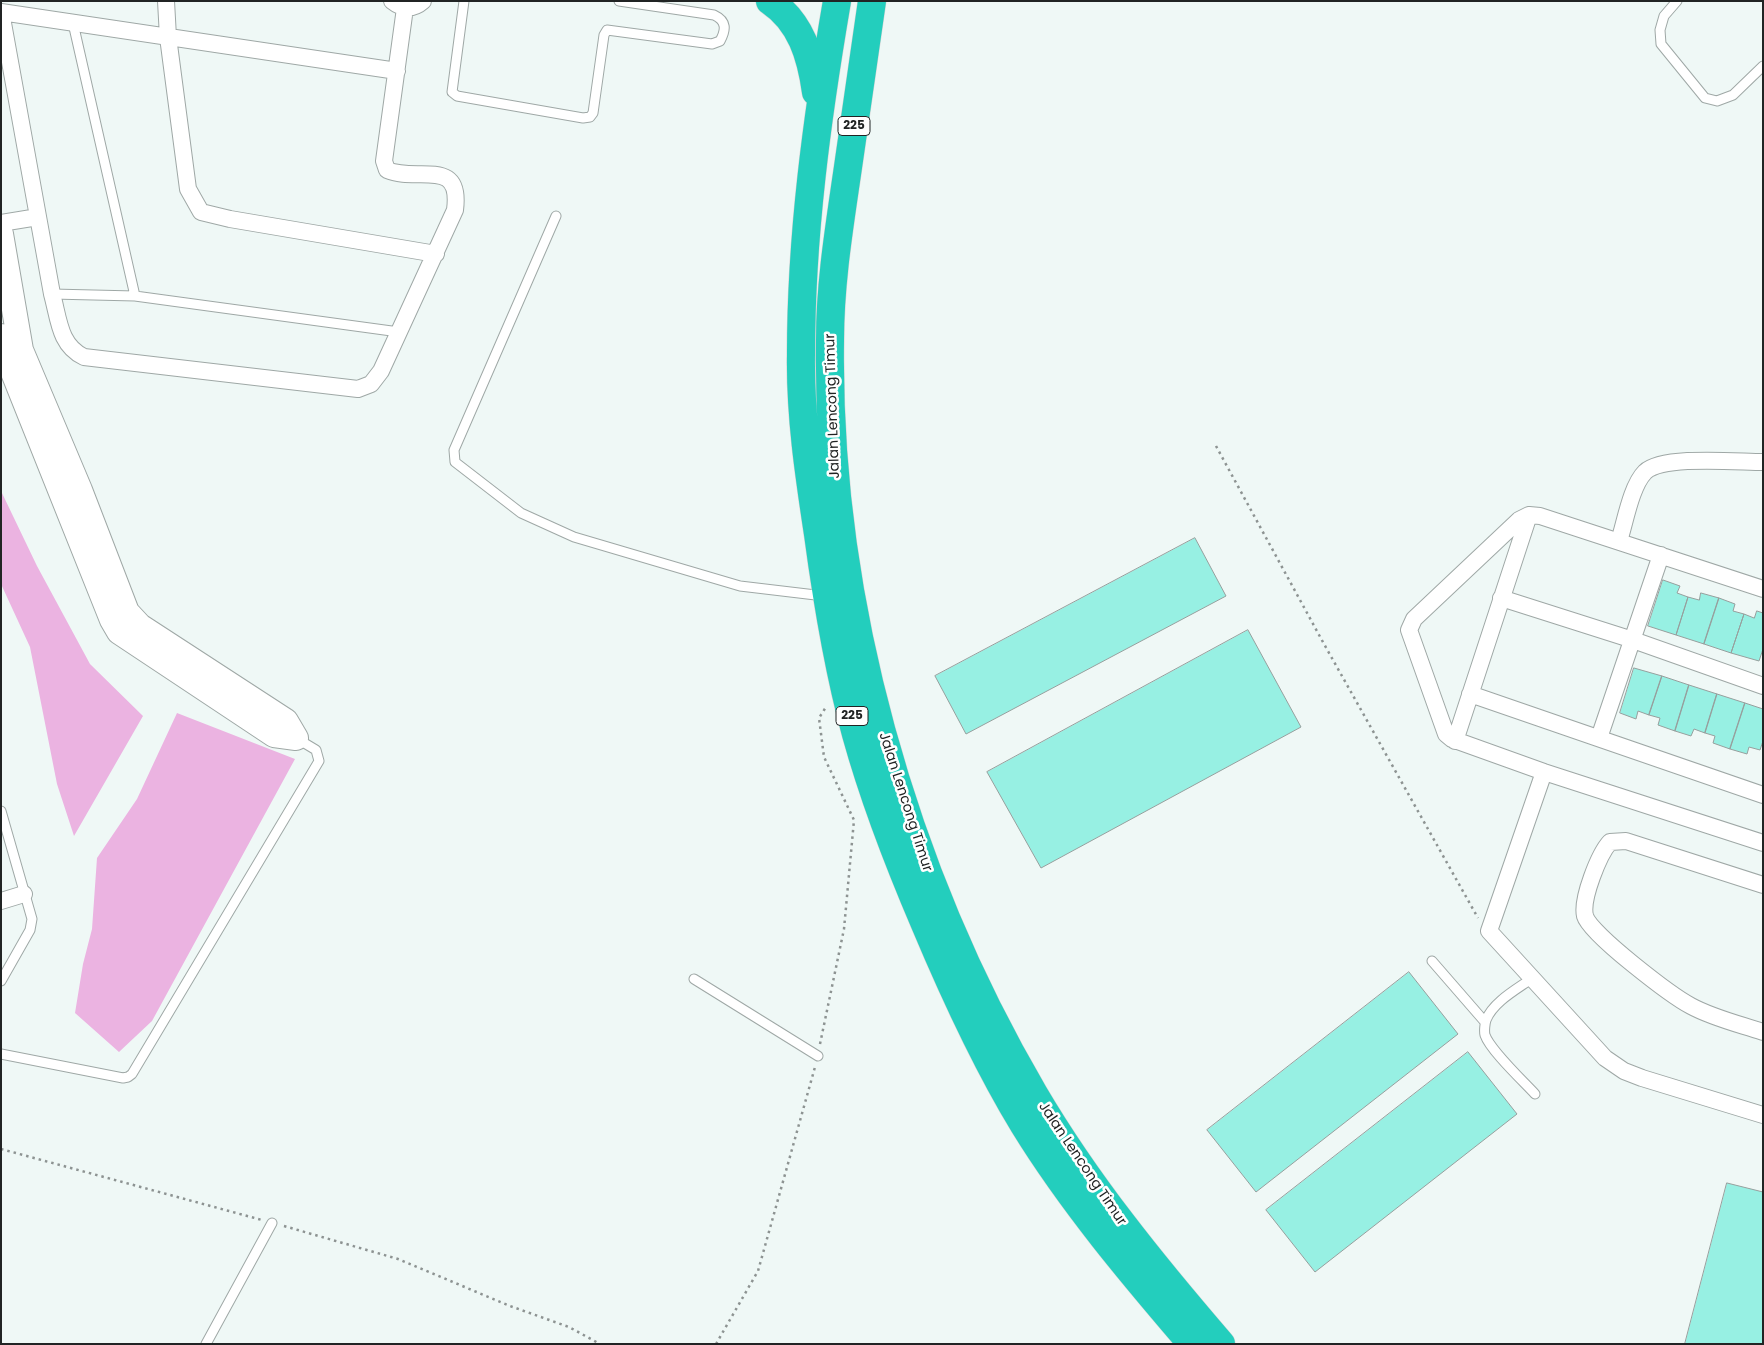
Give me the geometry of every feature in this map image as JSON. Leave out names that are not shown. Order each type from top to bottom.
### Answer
[{"type":"highway","points":[[770,1],[789,19],[804,41],[813,68],[819,108]]},
{"type":"highway","name":"Jalan Lencong Timur","points":[[837,1],[819,108],[809,191],[801,357],[806,451],[827,597],[855,731],[891,844],[940,961],[994,1073],[1025,1126],[1067,1189],[1106,1241],[1192,1344]]},
{"type":"highway","name":"225","points":[[836,250],[834,168],[852,1]]},
{"type":"highway","name":"Jalan Lencong Timur","points":[[872,1],[836,250],[830,338],[830,384],[839,510],[857,620],[873,696],[894,778],[911,829],[936,893],[985,1002],[1035,1096],[1109,1206],[1144,1252],[1221,1344]]},
{"type":"street","points":[[166,1],[168,37],[188,189],[201,212],[230,219],[436,254]]},
{"type":"street","points":[[397,70],[1,12],[52,294],[64,340],[72,351],[84,357],[358,389],[372,384],[381,371],[455,210],[457,194],[452,182],[441,174],[396,174],[387,170],[384,161],[397,70],[398,4],[412,7],[423,1]]},
{"type":"street","points":[[1,223],[38,217]]},
{"type":"street","points":[[1,234],[21,350],[80,490],[127,612],[140,626],[286,721],[296,738]]},
{"type":"street","points":[[1,336],[4,350],[112,620],[119,632],[274,734],[296,738]]},
{"type":"street","points":[[1619,541],[1636,487],[1644,473],[1657,464],[1683,462],[1763,462]]},
{"type":"street","points":[[1455,741],[1529,515]]},
{"type":"street","points":[[1763,588],[1540,516],[1529,515],[1513,525],[1409,627],[1446,734],[1455,741],[1763,843]]},
{"type":"street","points":[[1599,738],[1661,555]]},
{"type":"street","points":[[1501,598],[1633,640],[1763,686]]},
{"type":"street","points":[[1470,694],[1763,795]]},
{"type":"street","points":[[1544,772],[1488,931],[1606,1058],[1624,1071],[1763,1115]]},
{"type":"street","points":[[1763,885],[1626,841],[1610,842],[1601,852],[1584,906],[1588,921],[1597,934],[1672,994],[1691,1006],[1714,1016],[1763,1032]]},
{"type":"street","points":[[1,901],[24,894]]},
{"type":"lane","points":[[464,1],[451,86],[452,92],[458,96],[583,118],[590,117],[593,112],[604,35],[607,30],[712,44],[720,41],[724,35],[725,25],[722,18],[714,15],[619,1]]},
{"type":"lane","points":[[1677,1],[1664,16],[1660,30],[1661,44],[1705,98],[1717,100],[1733,95],[1763,66]]},
{"type":"lane","points":[[73,23],[135,296]]},
{"type":"lane","points":[[556,216],[454,450],[455,462],[521,513],[574,537],[740,586],[827,597]]},
{"type":"lane","points":[[52,294],[135,296],[399,332]]},
{"type":"lane","points":[[1,1054],[122,1078],[128,1078],[132,1074],[319,761],[316,750],[296,738]]},
{"type":"lane","points":[[1,811],[4,829],[32,919],[30,930],[1,982]]},
{"type":"lane","points":[[1432,962],[1485,1022]]},
{"type":"lane","points":[[694,979],[818,1056]]},
{"type":"lane","points":[[1531,979],[1504,999],[1485,1022],[1484,1035],[1498,1054],[1535,1094]]},
{"type":"lane","points":[[206,1344],[272,1223]]},
{"type":"path","points":[[1216,446],[1433,840],[1472,908],[1488,931]]},
{"type":"path","points":[[716,1344],[758,1270],[813,1080],[844,929],[854,820],[824,757],[820,718],[844,681]]},
{"type":"path","points":[[1,1149],[398,1259],[510,1306],[569,1327],[600,1344]]},
{"type":"shaded area","points":[[1,491],[37,566],[90,664],[143,716],[74,836],[57,784],[30,647],[1,584]]},
{"type":"shaded area","points":[[177,713],[295,759],[152,1021],[119,1052],[75,1013],[83,964],[92,929],[97,858],[137,799]]},
{"type":"building","points":[[1195,538],[1226,596],[966,734],[935,676]]},
{"type":"building","points":[[1663,580],[1680,586],[1677,593],[1688,597],[1676,635],[1648,626]]},
{"type":"building","points":[[1701,593],[1719,598],[1704,644],[1676,635],[1688,597],[1699,600]]},
{"type":"building","points":[[1719,598],[1735,604],[1733,611],[1744,614],[1731,653],[1704,644]]},
{"type":"building","points":[[1757,611],[1763,613],[1763,649],[1759,661],[1731,653],[1744,614],[1754,618]]},
{"type":"building","points":[[1248,630],[1301,727],[1041,868],[987,772]]},
{"type":"building","points":[[1634,668],[1662,676],[1649,715],[1638,711],[1636,719],[1620,713]]},
{"type":"building","points":[[1662,676],[1689,685],[1675,731],[1658,725],[1660,718],[1649,715]]},
{"type":"building","points":[[1689,685],[1717,694],[1705,733],[1694,729],[1691,736],[1675,731]]},
{"type":"building","points":[[1717,694],[1745,703],[1730,749],[1713,743],[1715,736],[1705,733]]},
{"type":"building","points":[[1745,703],[1763,709],[1763,741],[1760,750],[1749,747],[1747,754],[1730,749]]},
{"type":"building","points":[[1409,972],[1458,1034],[1256,1192],[1207,1130]]},
{"type":"building","points":[[1468,1052],[1517,1114],[1315,1272],[1266,1210]]},
{"type":"building","points":[[1727,1183],[1763,1192],[1763,1344],[1685,1344]]}]
